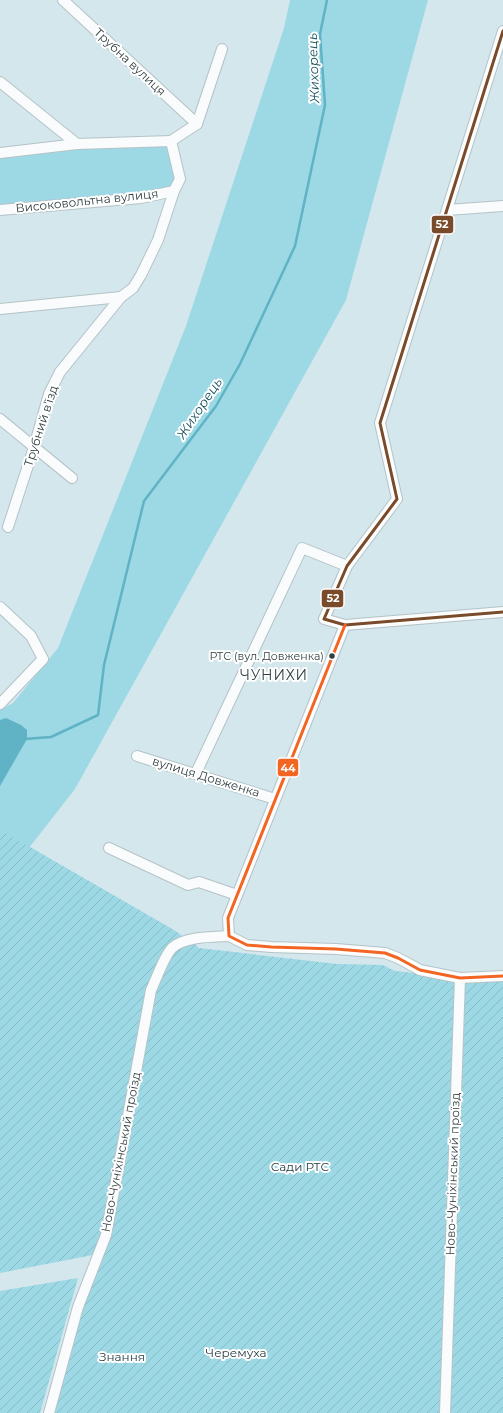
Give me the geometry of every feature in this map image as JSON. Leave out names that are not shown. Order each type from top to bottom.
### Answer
[{"type":"street","name":"Трубна вулиця","points":[[63,0],[197,124]]},
{"type":"street","points":[[503,31],[380,423],[397,499],[347,566],[324,620],[345,625],[503,612]]},
{"type":"street","points":[[0,153],[77,144],[171,141],[197,124],[222,49]]},
{"type":"street","points":[[0,82],[77,144]]},
{"type":"street","name":"Трубний в’їзд","points":[[8,527],[34,447],[49,394],[60,372],[121,296],[133,288],[158,240],[174,191],[180,179],[171,141]]},
{"type":"street","name":"Високовольтна вулиця","points":[[0,210],[141,198],[174,191]]},
{"type":"street","points":[[447,210],[503,206]]},
{"type":"street","points":[[0,309],[121,296]]},
{"type":"street","points":[[0,419],[72,478]]},
{"type":"street","points":[[196,773],[302,548],[347,566]]},
{"type":"street","points":[[0,607],[31,636],[43,659],[0,704]]},
{"type":"street","name":"вулиця Довженка","points":[[229,936],[228,918],[345,625]]},
{"type":"street","name":"вулиця Довженка","points":[[137,756],[196,773],[275,799]]},
{"type":"street","points":[[109,848],[188,885],[199,882],[237,895]]},
{"type":"street","points":[[229,936],[247,945],[385,953],[420,970],[460,978],[503,976]]},
{"type":"street","name":"Ново-Чуніхінський проїзд","points":[[49,1413],[78,1307],[106,1235],[151,990],[161,966],[172,948],[190,939],[229,936]]},
{"type":"street","name":"Ново-Чуніхінський проїзд","points":[[445,1413],[460,978]]},
{"type":"green space","points":[[290,0],[428,0],[346,300],[75,789],[0,885],[0,710],[13,703],[58,648],[186,326],[284,28]]},
{"type":"green space","points":[[161,143],[172,151],[176,172],[171,189],[0,208],[0,157],[71,148]]},
{"type":"green space","name":"Сади РТС","points":[[4,832],[174,930],[188,940],[190,939],[199,948],[337,964],[383,965],[395,971],[460,978],[503,977],[503,1413],[52,1413],[98,1254],[0,1273],[0,834]]},
{"type":"green space","points":[[78,1278],[40,1413],[0,1413],[0,1291]]},
{"type":"shaded area","points":[[6,718],[21,725],[27,730],[27,739],[0,786],[0,720]]},
{"type":"waterway","name":"Жихорець","points":[[25,739],[51,737],[98,715],[104,665],[144,501],[216,406],[240,364],[295,246],[325,105],[320,34],[327,0]]},
{"type":"transit line","name":"52","points":[[503,31],[380,423],[397,499],[347,566],[324,619],[345,625],[503,612]]},
{"type":"transit line","name":"44","points":[[345,625],[228,918],[229,936],[247,945],[385,953],[420,970],[460,978],[503,976]]},
{"type":"place","name":"РТС (вул. Довженка)","points":[[332,656]]},
{"type":"district","name":"ЧУНИХИ","points":[[274,675]]},
{"type":"park label","name":"Черемуха","points":[[236,1353]]},
{"type":"park label","name":"Знання","points":[[122,1357]]}]
